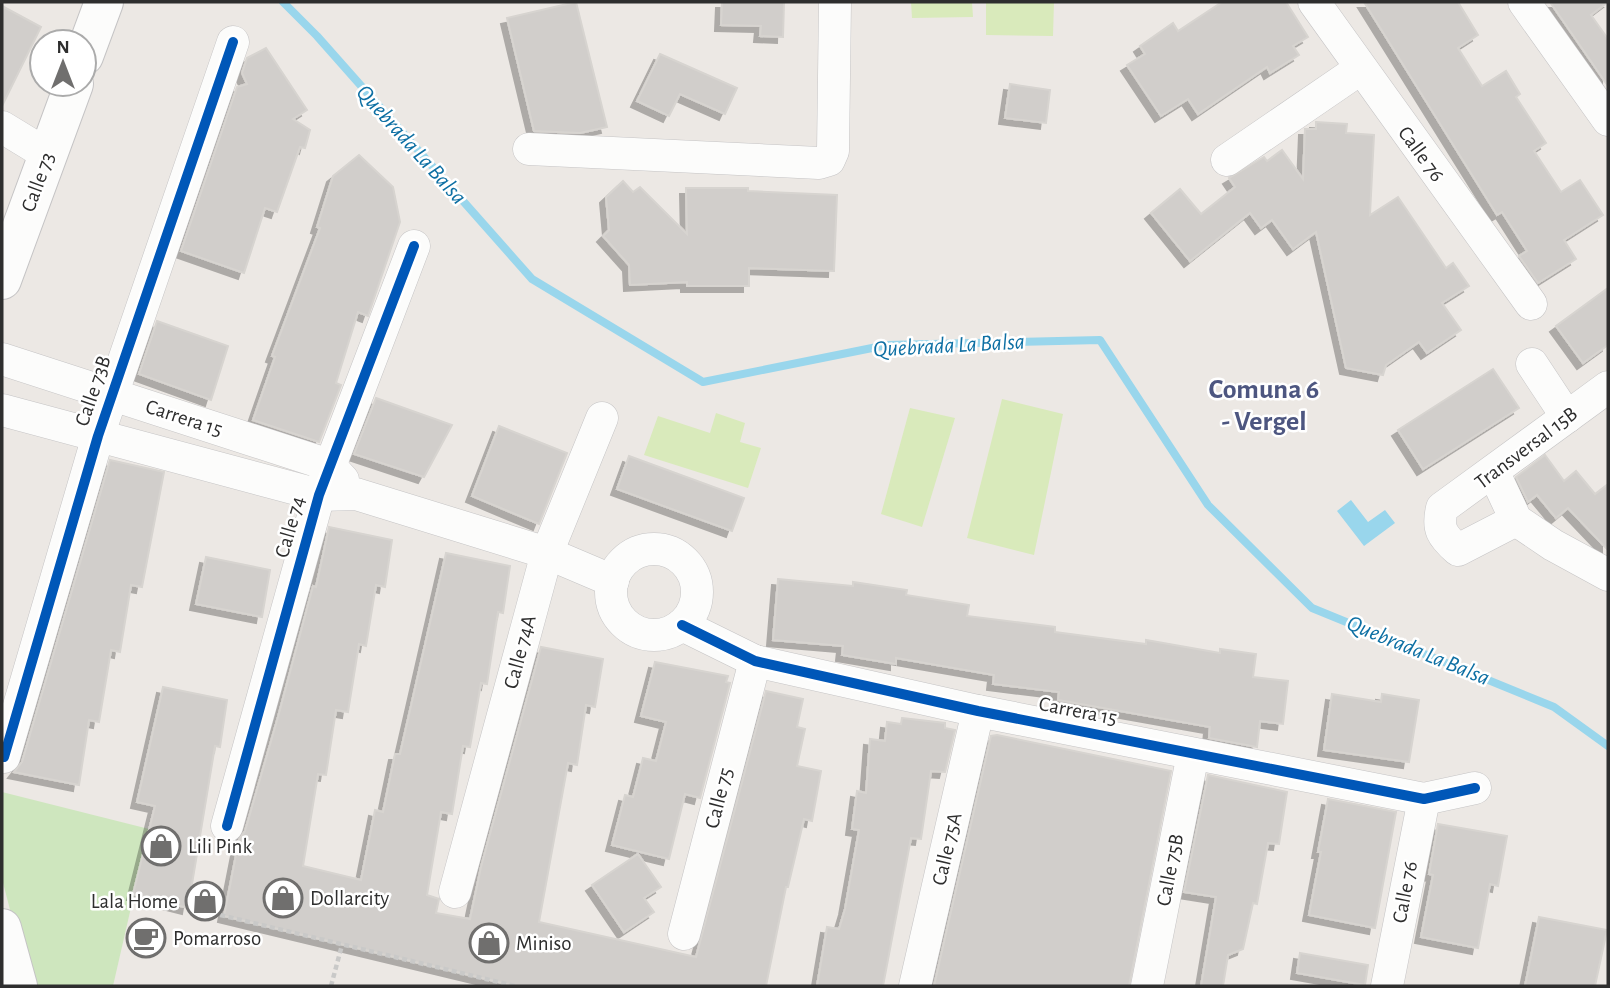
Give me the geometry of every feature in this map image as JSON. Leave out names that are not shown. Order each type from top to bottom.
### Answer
[{"type":"street","points":[[94,28],[104,2]]},
{"type":"street","points":[[529,149],[819,163],[829,160],[833,151],[835,2]]},
{"type":"street","name":"Calle 76","points":[[1314,2],[1531,304]]},
{"type":"street","points":[[1524,2],[1608,120]]},
{"type":"street","name":"Calle 73B","points":[[4,757],[98,436],[233,42]]},
{"type":"street","points":[[1227,160],[1360,69]]},
{"type":"street","name":"Calle 73","points":[[2,280],[69,98]]},
{"type":"street","points":[[8,130],[48,155]]},
{"type":"street","name":"Calle 74","points":[[227,826],[319,495],[414,246]]},
{"type":"street","name":"Carrera 15","points":[[2,359],[329,465],[356,494]]},
{"type":"street","points":[[1532,364],[1567,417]]},
{"type":"street","name":"Transversal 15B","points":[[1516,520],[1458,550],[1443,537],[1438,524],[1443,508],[1608,387]]},
{"type":"street","name":"Carrera 15","points":[[2,410],[319,495],[356,494],[547,553],[613,581]]},
{"type":"street","name":"Calle 74A","points":[[455,892],[547,553],[602,418]]},
{"type":"street","points":[[1494,473],[1516,520],[1553,545],[1608,575]]},
{"type":"street","points":[[657,549],[677,556],[693,572],[697,601],[682,625],[657,635],[631,628],[614,607],[613,581],[629,558],[642,551],[657,549]]},
{"type":"street","name":"Carrera 15","points":[[682,625],[755,661],[978,711],[1424,799],[1475,788]]},
{"type":"street","name":"Calle 75","points":[[684,934],[755,661]]},
{"type":"street","name":"Calle 75A","points":[[915,986],[978,711]]},
{"type":"street","name":"Calle 75B","points":[[1147,986],[1193,754]]},
{"type":"street","name":"Calle 76","points":[[1387,986],[1424,799]]},
{"type":"street","points":[[2,928],[18,986]]},
{"type":"path","points":[[212,913],[515,986]]},
{"type":"path","points":[[331,986],[342,944]]},
{"type":"green space","points":[[911,2],[972,2],[973,17],[912,18]]},
{"type":"green space","points":[[986,2],[1054,2],[1053,36],[986,35]]},
{"type":"green space","points":[[1002,399],[1063,414],[1034,555],[967,538]]},
{"type":"green space","points":[[910,408],[955,418],[922,527],[881,514]]},
{"type":"green space","points":[[716,413],[745,423],[740,442],[761,448],[748,488],[644,455],[658,416],[710,433]]},
{"type":"green space","points":[[2,792],[149,829],[113,986],[30,986],[2,879]]},
{"type":"water","points":[[1351,500],[1368,522],[1385,510],[1395,523],[1364,546],[1337,511]]},
{"type":"building","points":[[576,2],[607,127],[580,133],[534,131],[507,18]]},
{"type":"building","points":[[722,2],[784,2],[783,37],[760,36],[761,26],[721,25]]},
{"type":"building","points":[[1222,2],[1286,2],[1308,37],[1293,46],[1299,55],[1270,73],[1267,67],[1198,114],[1188,99],[1161,116],[1127,65],[1145,54],[1140,46],[1173,23],[1178,31]]},
{"type":"building","points":[[1364,2],[1458,2],[1478,35],[1458,48],[1482,86],[1506,71],[1520,94],[1516,97],[1546,143],[1534,151],[1561,192],[1580,180],[1603,215],[1564,240],[1576,259],[1538,283],[1519,256],[1527,251],[1502,212],[1497,215]]},
{"type":"building","points":[[1550,2],[1608,2],[1591,15],[1608,39],[1608,86]]},
{"type":"building","points":[[2,6],[41,27],[28,28],[28,53],[2,106]]},
{"type":"building","points":[[266,48],[307,110],[293,119],[310,130],[305,148],[300,147],[277,212],[265,208],[244,273],[181,251],[237,87],[247,84],[242,73],[247,58]]},
{"type":"building","points":[[660,54],[737,88],[725,114],[680,94],[669,116],[637,101]]},
{"type":"building","points":[[1010,84],[1050,90],[1046,123],[1005,118]]},
{"type":"building","points":[[1316,122],[1347,124],[1346,133],[1374,135],[1370,215],[1398,197],[1446,268],[1453,263],[1469,286],[1442,303],[1461,330],[1427,353],[1419,342],[1386,365],[1383,375],[1346,368],[1316,232],[1293,249],[1272,220],[1261,228],[1250,213],[1190,261],[1151,213],[1180,189],[1201,214],[1235,187],[1229,178],[1264,157],[1267,161],[1282,150],[1303,179],[1305,129],[1316,129]]},
{"type":"building","points":[[359,155],[393,187],[400,222],[368,316],[358,312],[336,383],[341,385],[319,442],[253,420],[275,357],[272,356],[320,228],[317,227],[333,176]]},
{"type":"building","points":[[623,181],[633,192],[640,187],[687,234],[686,188],[748,188],[748,191],[837,195],[834,271],[749,268],[749,286],[687,286],[687,282],[630,285],[629,265],[603,236],[609,230],[606,197]]},
{"type":"building","points":[[1608,288],[1608,345],[1583,363],[1556,326]]},
{"type":"building","points":[[157,321],[228,346],[211,400],[139,374]]},
{"type":"building","points":[[1493,369],[1519,408],[1423,469],[1398,430]]},
{"type":"building","points":[[376,398],[452,425],[424,477],[354,454]]},
{"type":"building","points":[[499,426],[567,453],[539,524],[472,496]]},
{"type":"building","points":[[1545,455],[1564,481],[1576,471],[1595,494],[1608,484],[1608,550],[1568,508],[1556,518],[1537,495],[1528,502],[1516,477]]},
{"type":"building","points":[[629,456],[744,498],[732,531],[617,489]]},
{"type":"building","points":[[110,460],[164,472],[142,587],[131,585],[120,652],[111,650],[99,722],[89,720],[79,785],[14,772],[22,762]]},
{"type":"building","points":[[329,527],[392,540],[385,587],[376,585],[366,646],[359,644],[348,712],[336,710],[326,775],[318,774],[303,866],[361,880],[375,810],[383,812],[395,754],[400,754],[446,553],[510,566],[503,613],[498,612],[487,684],[481,683],[470,747],[463,746],[452,814],[441,812],[427,895],[439,899],[436,913],[470,919],[481,867],[541,647],[603,659],[595,707],[586,705],[577,765],[568,763],[539,922],[696,957],[766,691],[803,699],[797,727],[805,729],[797,766],[821,771],[812,821],[804,819],[786,887],[766,986],[515,986],[224,916],[239,840],[245,831],[313,586],[316,587]]},
{"type":"building","points":[[206,557],[270,570],[262,617],[196,604]]},
{"type":"building","points":[[778,579],[853,586],[853,582],[907,590],[906,595],[969,605],[967,616],[1055,627],[1055,632],[1146,644],[1146,640],[1220,653],[1220,649],[1256,654],[1253,677],[1288,681],[1283,724],[1260,721],[1257,747],[1209,738],[1210,727],[1058,700],[1059,692],[993,684],[994,675],[896,658],[896,664],[842,655],[843,646],[773,640]]},
{"type":"building","points":[[655,662],[728,676],[726,682],[730,683],[700,798],[685,794],[669,859],[612,845],[625,795],[633,797],[643,758],[656,761],[666,722],[641,716]]},
{"type":"building","points":[[163,687],[227,700],[220,747],[215,746],[188,908],[133,894],[155,806],[137,802]]},
{"type":"building","points":[[1332,694],[1381,702],[1382,694],[1419,700],[1409,762],[1324,750]]},
{"type":"building","points":[[902,718],[945,723],[945,728],[955,730],[945,772],[931,771],[921,839],[911,838],[883,986],[817,986],[827,927],[839,929],[845,909],[859,830],[852,829],[857,791],[866,793],[870,739],[885,741],[887,722],[901,724]]},
{"type":"building","points":[[997,735],[1171,771],[1129,986],[934,986],[991,736]]},
{"type":"building","points":[[1208,775],[1287,792],[1279,844],[1268,843],[1257,904],[1253,903],[1243,949],[1228,955],[1223,986],[1201,986],[1216,897],[1184,892]]},
{"type":"building","points":[[1328,799],[1396,812],[1375,928],[1309,915]]},
{"type":"building","points":[[1438,824],[1507,836],[1498,886],[1490,884],[1478,948],[1421,937],[1433,875],[1429,874]]},
{"type":"building","points":[[638,854],[661,887],[644,898],[654,912],[624,932],[592,885]]},
{"type":"building","points":[[1539,917],[1607,930],[1595,986],[1525,986]]},
{"type":"building","points":[[1300,953],[1368,965],[1365,985],[1297,973]]},
{"type":"waterway","name":"Quebrada La Balsa","points":[[283,2],[317,36],[532,279],[703,382],[887,345],[1100,340],[1208,505],[1312,608],[1554,707],[1608,746]]},
{"type":"cycle path","points":[[4,757],[98,436],[233,42]]},
{"type":"cycle path","points":[[227,826],[319,495],[414,246]]},
{"type":"cycle path","points":[[682,625],[755,661],[978,711],[1424,799],[1475,788]]},
{"type":"place","name":"Lili Pink","points":[[161,846]]},
{"type":"place","name":"Dollarcity","points":[[283,898]]},
{"type":"place","name":"Lala Home","points":[[205,901]]},
{"type":"place","name":"Pomarroso","points":[[146,938]]},
{"type":"place","name":"Miniso","points":[[489,943]]},
{"type":"district","name":"Comuna 6 - Vergel","points":[[1264,406]]}]
